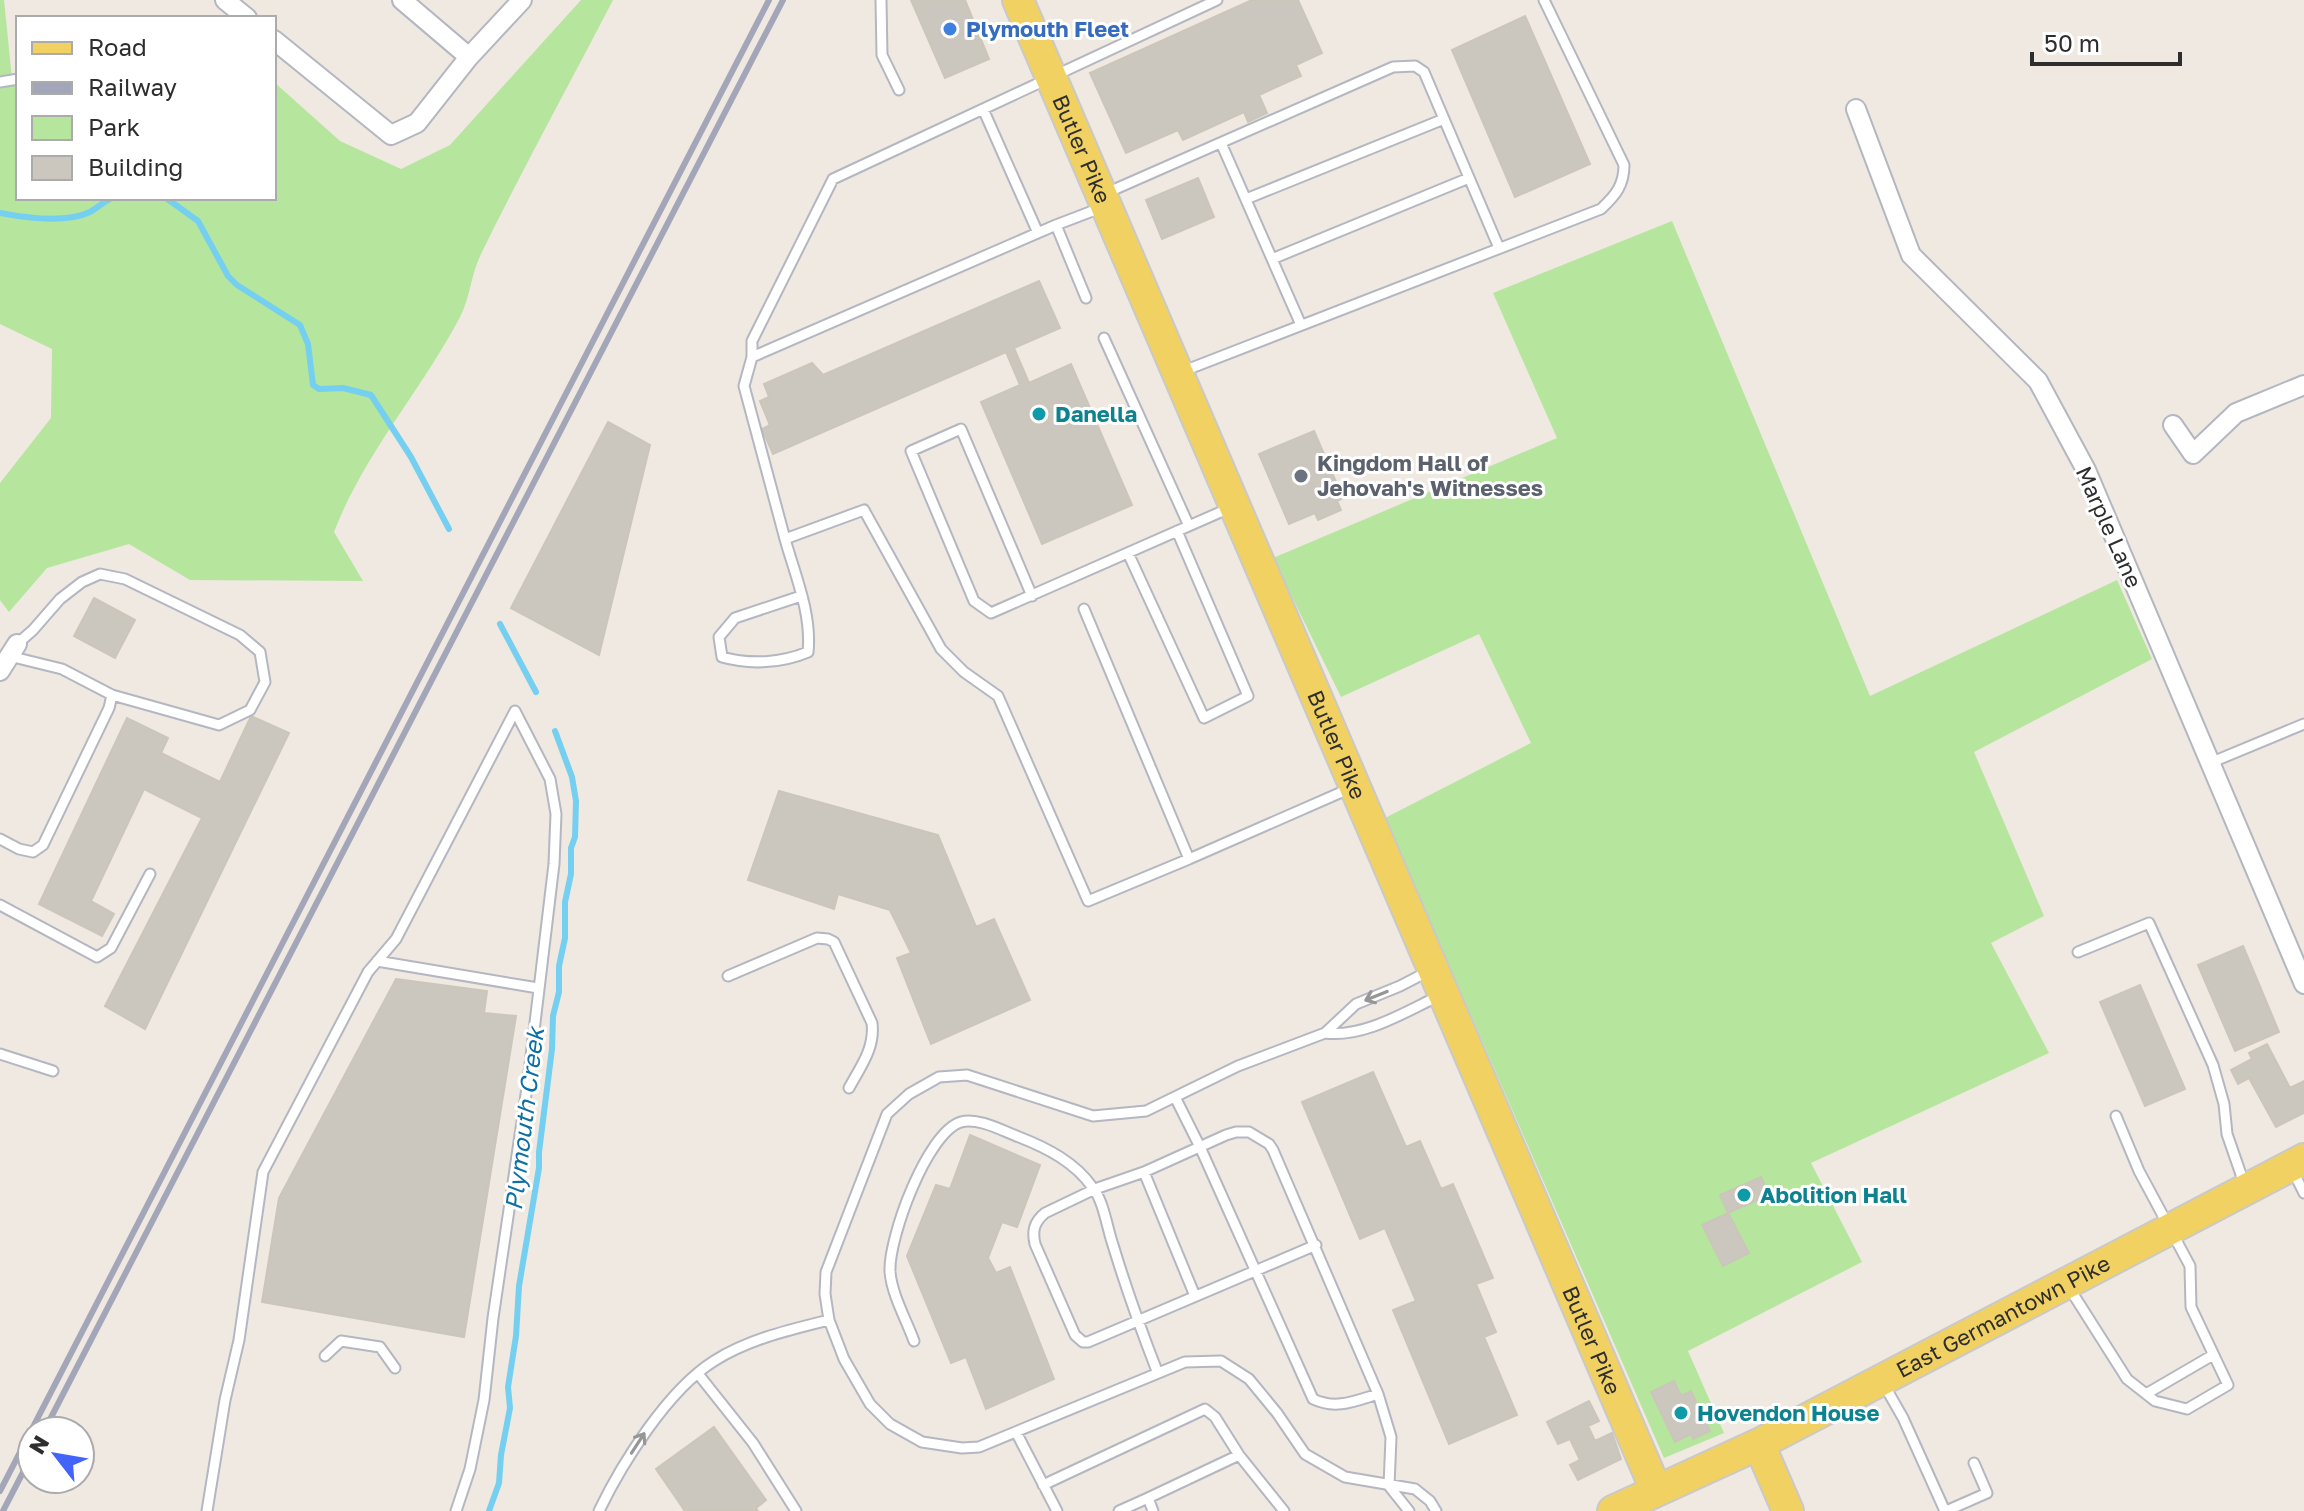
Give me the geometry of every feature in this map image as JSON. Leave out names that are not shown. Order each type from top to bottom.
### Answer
[{"type":"main road","name":"Butler Pike","points":[[1018,0],[1659,1495]]},
{"type":"main road","name":"East Germantown Pike","points":[[1613,1511],[1659,1495],[2297,1163]]},
{"type":"main road","points":[[1759,1444],[1788,1511]]},
{"type":"street","points":[[225,0],[245,16]]},
{"type":"street","points":[[402,0],[469,57]]},
{"type":"street","points":[[276,42],[391,135],[417,123],[469,57],[522,0]]},
{"type":"street","name":"Marple Lane","points":[[1856,109],[1911,255],[2038,381],[2086,470],[2304,984]]},
{"type":"street","points":[[2173,425],[2193,454],[2236,413],[2304,385]]},
{"type":"lane","points":[[881,0],[882,55],[899,90]]},
{"type":"lane","points":[[801,596],[735,618],[719,637],[722,657],[740,662],[791,660],[808,652],[811,631],[744,386],[752,357],[752,341],[833,179],[1217,0]]},
{"type":"lane","points":[[1178,373],[1601,209],[1615,196],[1624,181],[1624,165],[1544,0]]},
{"type":"lane","points":[[752,357],[1056,225],[1221,143],[1393,67],[1404,65],[1415,66],[1424,72],[1499,248]]},
{"type":"lane","points":[[983,109],[1038,233]]},
{"type":"lane","points":[[1246,199],[1444,119]]},
{"type":"lane","points":[[1221,143],[1301,325]]},
{"type":"lane","points":[[1272,259],[1469,178]]},
{"type":"lane","points":[[1056,225],[1086,298]]},
{"type":"lane","points":[[1104,338],[1189,526]]},
{"type":"lane","points":[[1032,596],[961,429],[911,451],[974,601],[991,613],[1032,596],[1235,506]]},
{"type":"lane","points":[[785,539],[864,510],[941,649],[964,672],[998,696],[1088,901],[1355,786]]},
{"type":"lane","points":[[1128,553],[1204,718],[1248,696],[1177,531]]},
{"type":"lane","points":[[100,574],[125,579],[240,635],[260,652],[265,682],[250,710],[219,725],[112,695],[62,669],[9,657],[60,599],[82,582],[100,574]]},
{"type":"lane","points":[[1084,609],[1189,859]]},
{"type":"lane","points":[[0,839],[33,852],[43,845],[109,708],[112,695]]},
{"type":"lane","points":[[207,1511],[225,1400],[239,1340],[263,1172],[368,972],[396,939],[515,711],[550,779],[556,814],[554,864],[484,1400],[470,1469],[456,1511]]},
{"type":"lane","points":[[2210,763],[2304,724]]},
{"type":"lane","points":[[0,905],[97,957],[111,948],[150,874]]},
{"type":"lane","points":[[2078,952],[2149,923],[2213,1065],[2224,1104],[2227,1134],[2246,1190]]},
{"type":"lane","points":[[728,976],[817,938],[834,942],[872,1023],[874,1037],[849,1088]]},
{"type":"lane","points":[[377,961],[538,988]]},
{"type":"lane","points":[[1325,1033],[1342,1035],[1374,1026],[1438,982]]},
{"type":"lane","points":[[1436,1511],[1430,1501],[1415,1489],[1345,1477],[1305,1454],[1249,1379],[1221,1361],[1185,1362],[1157,1371],[979,1447],[962,1448],[922,1442],[890,1424],[870,1404],[844,1359],[829,1320],[825,1294],[826,1272],[835,1244],[887,1114],[909,1094],[939,1077],[967,1075],[1093,1116],[1146,1111],[1238,1066],[1325,1033],[1356,1004],[1400,986],[1438,982]]},
{"type":"lane","points":[[0,1054],[53,1071]]},
{"type":"lane","points":[[1175,1097],[1313,1399],[1328,1406],[1347,1404],[1378,1394]]},
{"type":"lane","points":[[2066,1283],[2127,1379],[2155,1401],[2187,1409],[2228,1385],[2191,1307],[2190,1266],[2139,1171],[2116,1116]]},
{"type":"lane","points":[[914,1341],[894,1290],[891,1257],[906,1207],[936,1142],[949,1128],[962,1122],[975,1121],[1044,1146],[1064,1159],[1095,1189],[1137,1321],[1157,1371]]},
{"type":"lane","points":[[1316,1245],[1088,1342],[1078,1338],[1032,1233],[1040,1218],[1095,1189],[1144,1172],[1236,1132],[1249,1132],[1269,1144],[1316,1245],[1378,1394],[1391,1437],[1389,1486],[1409,1511]]},
{"type":"lane","points":[[2297,1163],[2304,1193]]},
{"type":"lane","points":[[1144,1172],[1195,1296]]},
{"type":"lane","points":[[599,1511],[642,1436],[677,1394],[712,1362],[766,1336],[829,1320]]},
{"type":"lane","points":[[325,1356],[341,1341],[380,1347],[395,1368]]},
{"type":"lane","points":[[2146,1394],[2213,1355]]},
{"type":"lane","points":[[699,1375],[753,1443],[796,1511]]},
{"type":"lane","points":[[1882,1380],[1946,1511],[1987,1493],[1974,1463]]},
{"type":"lane","points":[[1043,1485],[1205,1409],[1215,1417],[1239,1455],[1284,1511]]},
{"type":"lane","points":[[1016,1432],[1057,1511]]},
{"type":"lane","points":[[1119,1511],[1239,1455]]},
{"type":"lane","points":[[1148,1498],[1153,1511]]},
{"type":"green space","points":[[0,0],[4,0],[12,79],[16,78],[16,200],[276,200],[276,84],[340,141],[401,169],[450,145],[581,0],[613,0],[481,254],[460,317],[346,503],[334,532],[363,581],[190,580],[129,544],[47,568],[9,612],[0,600],[0,483],[51,418],[52,349],[0,324]]},
{"type":"green space","points":[[1672,221],[1870,696],[2117,580],[2152,659],[1974,752],[2044,916],[1991,943],[2049,1053],[1811,1163],[1862,1262],[1688,1351],[1724,1433],[1664,1458],[1385,818],[1531,743],[1479,634],[1341,697],[1273,558],[1557,438],[1493,293]]},
{"type":"building","name":"Plymouth Fleet","points":[[911,0],[965,0],[989,59],[945,78]]},
{"type":"building","points":[[1252,0],[1298,0],[1322,53],[1296,65],[1301,76],[1259,95],[1267,113],[1248,122],[1244,112],[1183,140],[1178,130],[1126,153],[1090,73]]},
{"type":"building","points":[[1525,16],[1590,164],[1515,197],[1452,50]]},
{"type":"building","points":[[1198,178],[1214,217],[1162,239],[1146,200]]},
{"type":"building","name":"Danella","points":[[1039,281],[1060,328],[1014,348],[1029,383],[1071,364],[1132,505],[1042,544],[981,402],[1020,385],[1006,352],[773,454],[762,429],[770,425],[760,401],[769,397],[764,384],[812,363],[823,375]]},
{"type":"building","points":[[608,422],[650,445],[599,655],[511,608]]},
{"type":"building","name":"Kingdom Hall of Jehovah's Witnesses","points":[[1314,431],[1343,498],[1337,501],[1341,510],[1318,520],[1315,513],[1289,524],[1259,454]]},
{"type":"building","points":[[94,598],[135,620],[115,658],[74,636]]},
{"type":"building","points":[[251,716],[289,733],[145,1029],[105,1006],[202,818],[144,789],[91,901],[114,914],[102,936],[39,904],[127,718],[168,738],[161,753],[220,782]]},
{"type":"building","points":[[779,791],[938,835],[976,927],[994,919],[1030,1000],[931,1044],[897,958],[911,953],[890,910],[838,894],[834,909],[748,880]]},
{"type":"building","points":[[2243,946],[2279,1032],[2235,1051],[2198,965]]},
{"type":"building","points":[[396,979],[487,991],[484,1013],[516,1016],[464,1337],[262,1302],[279,1198]]},
{"type":"building","points":[[2140,985],[2185,1089],[2145,1106],[2100,1002]]},
{"type":"building","points":[[2267,1044],[2290,1088],[2304,1081],[2304,1113],[2276,1127],[2249,1078],[2238,1084],[2231,1070],[2252,1059],[2249,1053]]},
{"type":"building","points":[[1373,1072],[1406,1147],[1420,1141],[1441,1189],[1453,1184],[1493,1278],[1476,1284],[1496,1332],[1484,1337],[1517,1415],[1449,1444],[1393,1310],[1416,1301],[1385,1228],[1360,1239],[1302,1102]]},
{"type":"building","points":[[970,1135],[1040,1165],[1017,1227],[1002,1222],[988,1258],[996,1273],[1010,1267],[1054,1379],[986,1409],[966,1357],[951,1363],[907,1256],[936,1185],[950,1189]]},
{"type":"building","name":"Abolition Hall","points":[[1761,1177],[1769,1195],[1728,1213],[1720,1195]]},
{"type":"building","points":[[1728,1213],[1749,1253],[1723,1266],[1702,1225]]},
{"type":"building","name":"Hovendon House","points":[[1674,1381],[1681,1396],[1691,1391],[1710,1431],[1693,1439],[1691,1434],[1675,1442],[1651,1392]]},
{"type":"building","points":[[1589,1401],[1599,1421],[1588,1426],[1595,1441],[1612,1433],[1621,1459],[1578,1480],[1570,1465],[1580,1460],[1570,1439],[1558,1444],[1547,1422]]},
{"type":"building","points":[[714,1427],[766,1500],[756,1508],[758,1511],[685,1511],[656,1469]]},
{"type":"waterway","name":"Plymouth Creek","points":[[0,213],[34,218],[70,218],[90,212],[109,200]]},
{"type":"waterway","name":"Plymouth Creek","points":[[169,200],[198,221],[228,276],[237,285],[300,325],[308,344],[313,385],[319,389],[343,388],[371,395],[411,457],[449,529]]},
{"type":"waterway","name":"Plymouth Creek","points":[[500,624],[536,692]]},
{"type":"waterway","name":"Plymouth Creek","points":[[489,1511],[499,1483],[510,1408],[508,1387],[516,1336],[519,1286],[539,1168],[553,1016],[565,938],[565,902],[575,837],[576,801],[572,777],[555,731]]},
{"type":"railway","points":[[0,1491],[769,0]]},
{"type":"railway","points":[[52,1415],[783,0]]},
{"type":"railway","points":[[3,1511],[16,1486]]},
{"type":"place","name":"Plymouth Fleet","points":[[950,29]]},
{"type":"place","name":"Danella","points":[[1039,414]]},
{"type":"place","name":"Kingdom Hall of Jehovah's Witnesses","points":[[1301,476]]},
{"type":"place","name":"Abolition Hall","points":[[1744,1195]]},
{"type":"place","name":"Hovendon House","points":[[1681,1413]]}]
